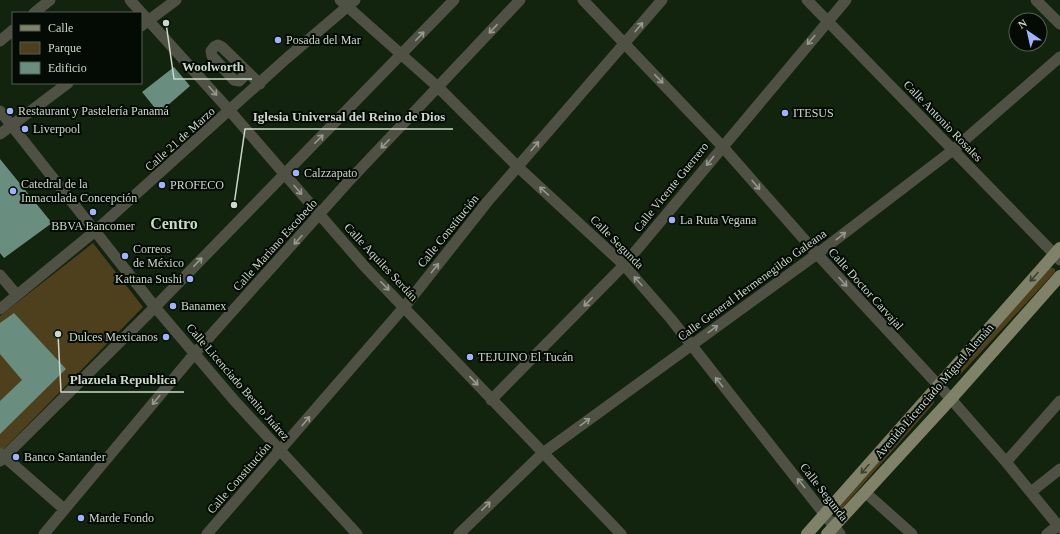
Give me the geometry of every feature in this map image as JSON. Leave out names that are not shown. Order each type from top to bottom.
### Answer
[{"type":"main road","name":"Avenida Licenciado Miguel Alemán","points":[[807,534],[938,385],[1058,254]]},
{"type":"main road","name":"Avenida Licenciado Miguel Alemán","points":[[834,532],[866,493],[952,400],[1060,276]]},
{"type":"street","points":[[35,12],[50,0]]},
{"type":"street","name":"Calle Aquiles Serdán","points":[[130,0],[138,12]]},
{"type":"street","points":[[145,24],[176,0]]},
{"type":"street","points":[[64,509],[1,457],[155,307],[284,174],[402,56],[454,0]]},
{"type":"street","name":"Calle Mariano Escobedo","points":[[44,534],[195,353],[348,182],[439,88],[520,0]]},
{"type":"street","name":"Calle Doctor Carvajal","points":[[583,0],[722,146],[817,254],[952,400],[1059,526]]},
{"type":"street","name":"Calle Constitución","points":[[207,534],[281,451],[405,306],[488,201],[662,0]]},
{"type":"street","name":"Calle Antonio Rosales","points":[[807,0],[953,150],[1058,254]]},
{"type":"street","name":"Calle Vicente Guerrero","points":[[491,400],[624,265],[722,146],[846,0]]},
{"type":"street","points":[[1036,0],[1060,24]]},
{"type":"street","name":"Calle Segunda","points":[[348,2],[402,56],[439,88],[518,167],[624,265],[671,319],[826,514],[834,532]]},
{"type":"street","name":"Calle 21 de Marzo","points":[[0,309],[94,232],[260,84],[348,2]]},
{"type":"street","name":"Calle Aquiles Serdán","points":[[145,24],[230,111],[366,266],[405,306],[491,400],[621,534]]},
{"type":"street","points":[[0,41],[12,31]]},
{"type":"street","name":"Calle General Hermenegildo Galeana","points":[[459,534],[543,453],[817,254],[953,150],[1060,57]]},
{"type":"street","points":[[248,73],[260,84]]},
{"type":"street","points":[[0,134],[67,84]]},
{"type":"street","name":"Calle Licenciado Benito Juárez","points":[[0,111],[94,232],[155,307],[233,399],[357,534]]},
{"type":"street","points":[[0,276],[17,295]]},
{"type":"street","points":[[1006,462],[1060,401]]},
{"type":"street","points":[[1031,492],[1060,469]]},
{"type":"street","points":[[866,493],[912,534]]},
{"type":"street","points":[[1046,534],[1059,526]]},
{"type":"green space","points":[[93,243],[143,307],[2,451],[0,449],[0,316]]},
{"type":"green space","points":[[1050,267],[1055,269],[1055,272],[958,377],[952,374]]},
{"type":"green space","points":[[934,398],[934,403],[838,513],[834,509]]},
{"type":"building","points":[[174,67],[190,86],[159,113],[142,92]]},
{"type":"building","name":"Catedral de la Inmaculada Concepción","points":[[0,159],[52,223],[4,258],[0,253]]},
{"type":"building","points":[[14,313],[66,369],[0,434],[0,401],[22,380],[0,354],[0,323]]},
{"type":"place","name":"Woolworth","points":[[166,23]]},
{"type":"place","name":"Posada del Mar","points":[[278,40]]},
{"type":"place","name":"Restaurant y Pastelería Panamá","points":[[10,111]]},
{"type":"place","name":"ITESUS","points":[[785,113]]},
{"type":"place","name":"Liverpool","points":[[25,129]]},
{"type":"place","name":"Calzzapato","points":[[296,173]]},
{"type":"place","name":"PROFECO","points":[[162,185]]},
{"type":"place","name":"Catedral de la Inmaculada Concepción","points":[[13,191]]},
{"type":"place","name":"Iglesia Universal del Reino de Dios","points":[[234,205]]},
{"type":"place","name":"BBVA Bancomer","points":[[93,212]]},
{"type":"place","name":"La Ruta Vegana","points":[[672,220]]},
{"type":"place","name":"Correos de México","points":[[125,256]]},
{"type":"place","name":"Kattana Sushi","points":[[190,279]]},
{"type":"place","name":"Banamex","points":[[173,306]]},
{"type":"place","name":"Plazuela Republica","points":[[58,334]]},
{"type":"place","name":"Dulces Mexicanos","points":[[166,337]]},
{"type":"place","name":"TEJUINO El Tucán","points":[[470,357]]},
{"type":"place","name":"Banco Santander","points":[[16,457]]},
{"type":"place","name":"Marde Fondo","points":[[81,518]]},
{"type":"district","name":"Centro","points":[[174,223]]}]
